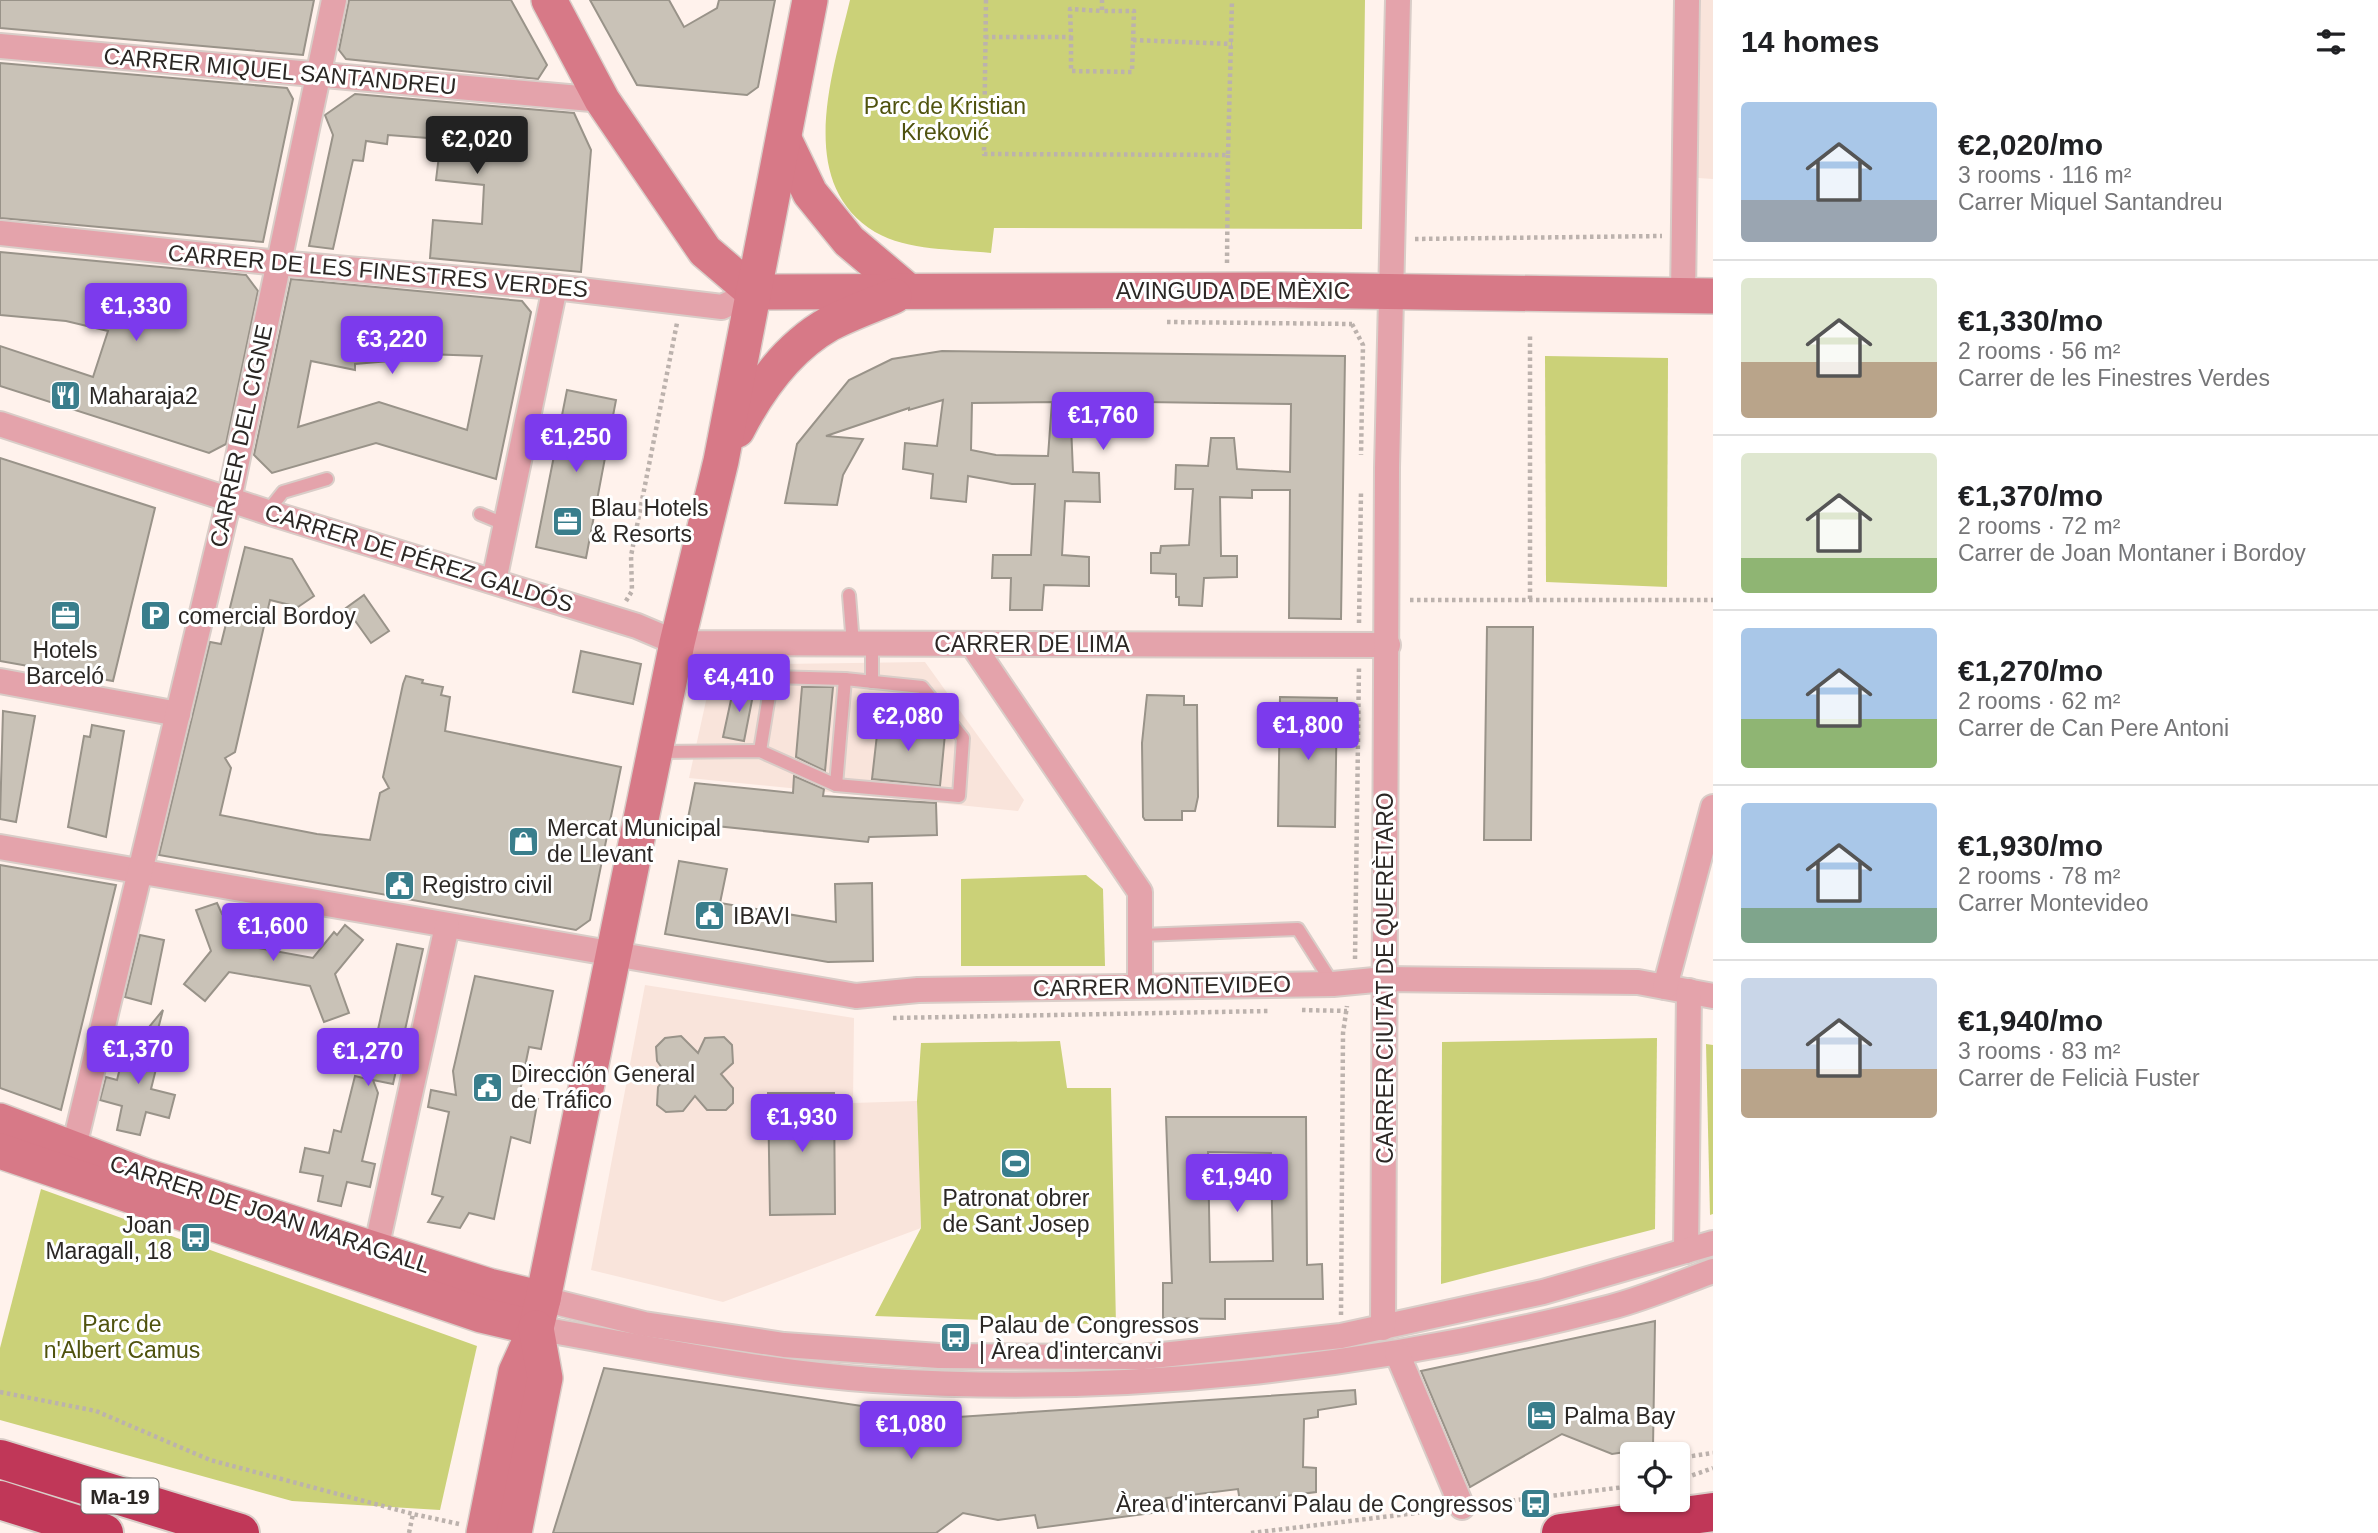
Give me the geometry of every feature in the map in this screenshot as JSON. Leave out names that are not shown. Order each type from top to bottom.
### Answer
[{"type":"highway","name":"Ma-19","points":[[0,1459],[240,1533]]},
{"type":"highway","name":"Ma-19","points":[[0,1500],[104,1533]]},
{"type":"highway","points":[[1561,1533],[1713,1513]]},
{"type":"street","name":"CARRER DEL CIGNE","points":[[74,1147],[229,500],[334,0]]},
{"type":"street","points":[[549,0],[603,100],[705,251],[753,292]]},
{"type":"street","points":[[494,1532],[516,1372],[539,1314],[677,643],[721,461],[810,0]]},
{"type":"street","points":[[1392,292],[1398,0]]},
{"type":"street","points":[[1686,0],[1684,236],[1698,296]]},
{"type":"street","name":"CARRER MIQUEL SANTANDREU","points":[[0,46],[603,100]]},
{"type":"street","points":[[721,461],[755,395],[783,360],[827,325],[907,290],[849,240],[810,193],[783,139]]},
{"type":"street","name":"CARRER DE LES FINESTRES VERDES","points":[[0,233],[278,263],[555,287],[722,307],[753,292]]},
{"type":"street","points":[[494,581],[555,287]]},
{"type":"street","name":"AVINGUDA DE MÈXIC","points":[[753,292],[1227,290],[1698,296]]},
{"type":"street","name":"CARRER CIUTAT DE QUERÈTARO","points":[[1383,1328],[1387,468],[1392,292]]},
{"type":"street","name":"CARRER DE PÉREZ GALDÓS","points":[[0,424],[229,500],[637,626],[677,643]]},
{"type":"street","name":"CARRER DE LIMA","points":[[677,643],[1388,645]]},
{"type":"street","points":[[972,644],[1140,892],[1140,986]]},
{"type":"street","points":[[0,681],[178,714]]},
{"type":"street","points":[[1686,1251],[1689,991],[1713,807]]},
{"type":"street","name":"CARRER MONTEVIDEO","points":[[0,847],[613,956],[856,996],[918,990],[1333,984],[1385,979],[1638,982],[1689,991]]},
{"type":"street","points":[[376,1249],[447,926]]},
{"type":"street","name":"CARRER DE JOAN MARAGALL","points":[[0,1121],[145,1176],[489,1286],[539,1314]]},
{"type":"street","name":"CARRER DE JOAN MARAGALL","points":[[0,1151],[481,1315],[539,1314]]},
{"type":"street","points":[[539,1314],[644,1324],[784,1345],[939,1356],[1143,1357],[1341,1336],[1383,1328],[1543,1292],[1713,1243]]},
{"type":"street","points":[[539,1314],[762,1368],[874,1380],[984,1383],[1131,1381],[1293,1367],[1397,1353],[1614,1306],[1713,1270]]},
{"type":"street","points":[[1397,1353],[1462,1507]]},
{"type":"lane","points":[[267,512],[283,492],[327,479]]},
{"type":"lane","points":[[480,514],[504,524]]},
{"type":"lane","points":[[849,595],[872,682]]},
{"type":"lane","points":[[760,751],[772,677],[771,643]]},
{"type":"lane","points":[[654,752],[760,751],[836,785],[958,796],[963,738],[922,687],[845,679],[772,677]]},
{"type":"lane","points":[[836,785],[845,679]]},
{"type":"lane","points":[[1141,935],[1298,929],[1333,984]]},
{"type":"path","points":[[986,0],[984,154],[1227,155]]},
{"type":"path","points":[[1102,0],[1102,10]]},
{"type":"path","points":[[1227,290],[1227,155],[1232,0]]},
{"type":"path","points":[[1070,9],[1134,11],[1132,72],[1071,71],[1071,37],[1070,9]]},
{"type":"path","points":[[985,37],[1071,37]]},
{"type":"path","points":[[1133,40],[1232,44]]},
{"type":"path","points":[[1394,242],[1418,239],[1684,236]]},
{"type":"path","points":[[619,600],[627,601],[632,592],[631,555],[678,314],[685,303]]},
{"type":"path","points":[[1160,321],[1352,324]]},
{"type":"path","points":[[1530,335],[1530,599]]},
{"type":"path","points":[[1388,600],[1713,600]]},
{"type":"path","points":[[884,1018],[1278,1010]]},
{"type":"path","points":[[1292,1010],[1346,1010],[1343,1033],[1341,1336]]},
{"type":"path","points":[[0,1392],[96,1411],[210,1460],[413,1514],[494,1532]]},
{"type":"path","points":[[1690,1456],[1713,1453]]},
{"type":"path","points":[[1690,1476],[1713,1468]]},
{"type":"path","points":[[409,1533],[413,1514]]},
{"type":"shaded area","points":[[1701,0],[1713,0],[1713,179],[1698,178]]},
{"type":"shaded area","points":[[925,662],[1024,800],[1018,811],[689,778],[713,669],[717,665]]},
{"type":"shaded area","points":[[645,985],[854,1018],[853,1103],[917,1101],[921,1228],[723,1302],[591,1270]]},
{"type":"green space","name":"Parc de Kristian Kreković","points":[[850,0],[1365,0],[1362,229],[994,228],[991,253],[916,246],[888,238],[875,232],[850,211],[835,185],[827,156],[829,92]]},
{"type":"green space","points":[[1545,356],[1668,358],[1667,587],[1546,582]]},
{"type":"green space","points":[[1086,875],[1103,889],[1105,966],[961,966],[961,879]]},
{"type":"green space","points":[[1657,1038],[1655,1229],[1441,1284],[1442,1042]]},
{"type":"green space","name":"Patronat obrer de Sant Josep","points":[[1060,1041],[1067,1088],[1111,1088],[1116,1325],[875,1316],[921,1228],[917,1101],[921,1043]]},
{"type":"green space","points":[[1706,1044],[1713,1045],[1713,1214],[1710,1215]]},
{"type":"green space","name":"Parc de n'Albert Camus","points":[[41,1189],[477,1346],[440,1510],[292,1501],[0,1420],[0,1348]]},
{"type":"building","points":[[0,0],[314,0],[303,55],[0,28]]},
{"type":"building","points":[[349,0],[511,0],[547,65],[538,79],[346,59],[339,50]]},
{"type":"building","points":[[590,0],[669,0],[684,27],[717,8],[719,0],[775,0],[758,87],[747,95],[637,85]]},
{"type":"building","points":[[0,63],[287,88],[293,99],[263,242],[0,218]]},
{"type":"building","points":[[355,94],[574,113],[591,150],[581,272],[430,258],[433,220],[482,224],[484,185],[436,180],[441,139],[388,135],[387,144],[366,141],[363,161],[353,160],[333,249],[309,246],[333,135],[325,115]]},
{"type":"building","points":[[0,252],[246,275],[258,291],[226,444],[209,453],[0,386],[0,346],[93,377],[108,331],[66,321],[0,315]]},
{"type":"building","points":[[291,279],[522,301],[531,312],[496,479],[376,443],[272,473],[254,455]],"holes":[[[391,346],[425,348],[425,354],[482,356],[467,430],[379,402],[298,427],[311,361],[355,370],[355,364],[389,361]]]},
{"type":"building","points":[[942,351],[1345,356],[1341,619],[1289,618],[1290,490],[1252,490],[1252,498],[1220,497],[1221,556],[1237,556],[1237,577],[1204,578],[1202,606],[1179,605],[1179,597],[1176,597],[1176,574],[1151,573],[1151,553],[1160,553],[1161,546],[1189,545],[1193,489],[1175,489],[1176,465],[1208,466],[1211,438],[1234,438],[1237,469],[1290,472],[1291,404],[1070,401],[1073,472],[1099,473],[1100,502],[1065,501],[1062,555],[1089,557],[1089,586],[1044,585],[1042,610],[1010,610],[1011,578],[992,578],[993,555],[1031,555],[1035,484],[1012,484],[968,476],[966,502],[931,498],[933,474],[903,469],[905,443],[937,446],[943,400],[909,408],[826,436],[863,439],[843,475],[837,505],[785,503],[797,444],[849,380],[892,359]],"holes":[[[1052,402],[1048,456],[996,455],[971,450],[972,403]]]},
{"type":"building","points":[[567,390],[616,400],[586,558],[536,547]]},
{"type":"building","points":[[0,458],[155,508],[113,681],[0,661]]},
{"type":"building","points":[[245,547],[292,559],[314,596],[298,607],[270,600],[235,752],[225,758],[231,768],[220,815],[317,834],[370,840],[380,793],[389,788],[383,777],[403,684],[406,676],[423,680],[422,683],[443,687],[441,695],[450,697],[445,731],[621,767],[590,920],[576,930],[407,899],[411,881],[398,897],[159,855],[210,642],[221,644]]},
{"type":"building","points":[[364,595],[389,631],[371,643],[346,608]]},
{"type":"building","points":[[1487,627],[1533,627],[1531,840],[1484,840]]},
{"type":"building","points":[[581,651],[641,664],[633,704],[573,692]]},
{"type":"building","points":[[734,686],[754,690],[744,741],[723,737]]},
{"type":"building","points":[[802,687],[833,687],[825,771],[796,757]]},
{"type":"building","points":[[1147,695],[1184,696],[1184,705],[1197,705],[1198,797],[1195,811],[1182,811],[1182,820],[1145,820],[1143,817],[1142,743]]},
{"type":"building","points":[[1280,697],[1337,698],[1335,827],[1278,826]]},
{"type":"building","points":[[3,711],[35,716],[16,822],[0,819]]},
{"type":"building","points":[[879,717],[920,721],[919,731],[945,734],[940,786],[872,779]]},
{"type":"building","points":[[92,725],[124,731],[106,837],[68,827],[84,736],[90,737]]},
{"type":"building","points":[[794,776],[824,789],[823,796],[936,803],[937,835],[869,837],[868,842],[687,823],[695,783],[793,793]]},
{"type":"building","points":[[679,861],[727,869],[720,903],[836,922],[835,884],[872,883],[873,961],[828,962],[665,934]]},
{"type":"building","points":[[0,865],[116,885],[61,1110],[0,1088]]},
{"type":"building","points":[[217,903],[222,914],[225,913],[236,944],[313,958],[334,932],[337,935],[345,925],[363,940],[335,974],[349,1013],[324,1022],[310,986],[229,972],[205,1001],[184,984],[211,951],[196,910]]},
{"type":"building","points":[[140,935],[164,940],[151,1004],[125,997]]},
{"type":"building","points":[[397,944],[423,949],[393,1084],[373,1080],[378,1093],[362,1161],[375,1164],[370,1187],[347,1182],[341,1206],[318,1201],[323,1176],[300,1172],[305,1148],[329,1153],[334,1130],[341,1132],[355,1076],[367,1079]]},
{"type":"building","points":[[475,976],[553,991],[541,1049],[529,1047],[519,1096],[538,1099],[530,1143],[511,1137],[494,1219],[469,1213],[460,1228],[428,1222],[443,1197],[432,1194],[449,1112],[428,1107],[431,1090],[456,1095],[453,1071]]},
{"type":"building","points":[[163,1010],[149,1063],[157,1065],[151,1089],[175,1095],[169,1118],[146,1112],[140,1135],[117,1130],[122,1106],[100,1100],[106,1077],[117,1080],[122,1060]]},
{"type":"building","points":[[681,1036],[698,1053],[705,1038],[724,1037],[732,1045],[733,1063],[721,1074],[733,1088],[733,1103],[726,1110],[707,1110],[695,1096],[683,1111],[666,1112],[657,1105],[658,1087],[667,1075],[657,1061],[656,1047],[665,1038]]},
{"type":"building","points":[[768,1093],[834,1093],[835,1214],[770,1215]]},
{"type":"building","points":[[1166,1117],[1306,1117],[1307,1265],[1322,1264],[1323,1299],[1225,1299],[1225,1319],[1163,1318],[1163,1283],[1172,1283]],"holes":[[[1208,1152],[1271,1153],[1273,1261],[1210,1262]]]},
{"type":"building","name":"Palma Bay","points":[[1655,1321],[1653,1442],[1620,1442],[1620,1453],[1612,1454],[1562,1434],[1470,1487],[1421,1371]]},
{"type":"building","points":[[604,1368],[943,1418],[1355,1390],[1356,1404],[1318,1410],[1318,1417],[1304,1419],[1303,1467],[1316,1468],[1316,1492],[1240,1502],[1238,1489],[1166,1498],[1168,1511],[1038,1528],[1035,1515],[998,1520],[963,1513],[936,1533],[553,1533]]},
{"type":"place","name":"Maharaja2","points":[[66,396]]},
{"type":"place","name":"Blau Hotels & Resorts","points":[[568,521]]},
{"type":"place","name":"Hotels Barceló","points":[[65,616]]},
{"type":"place","name":"comercial Bordoy","points":[[155,616]]},
{"type":"place","name":"Mercat Municipal de Llevant","points":[[524,841]]},
{"type":"place","name":"Registro civil","points":[[399,885]]},
{"type":"place","name":"IBAVI","points":[[710,916]]},
{"type":"place","name":"Dirección General de Tráfico","points":[[488,1087]]},
{"type":"place","name":"Patronat obrer de Sant Josep","points":[[1016,1164]]},
{"type":"place","name":"Joan Maragall, 18","points":[[195,1238]]},
{"type":"place","name":"Palau de Congressos | Àrea d'intercanvi","points":[[956,1338]]},
{"type":"place","name":"Palma Bay","points":[[1541,1416]]},
{"type":"place","name":"Àrea d'intercanvi Palau de Congressos","points":[[1536,1504]]}]
